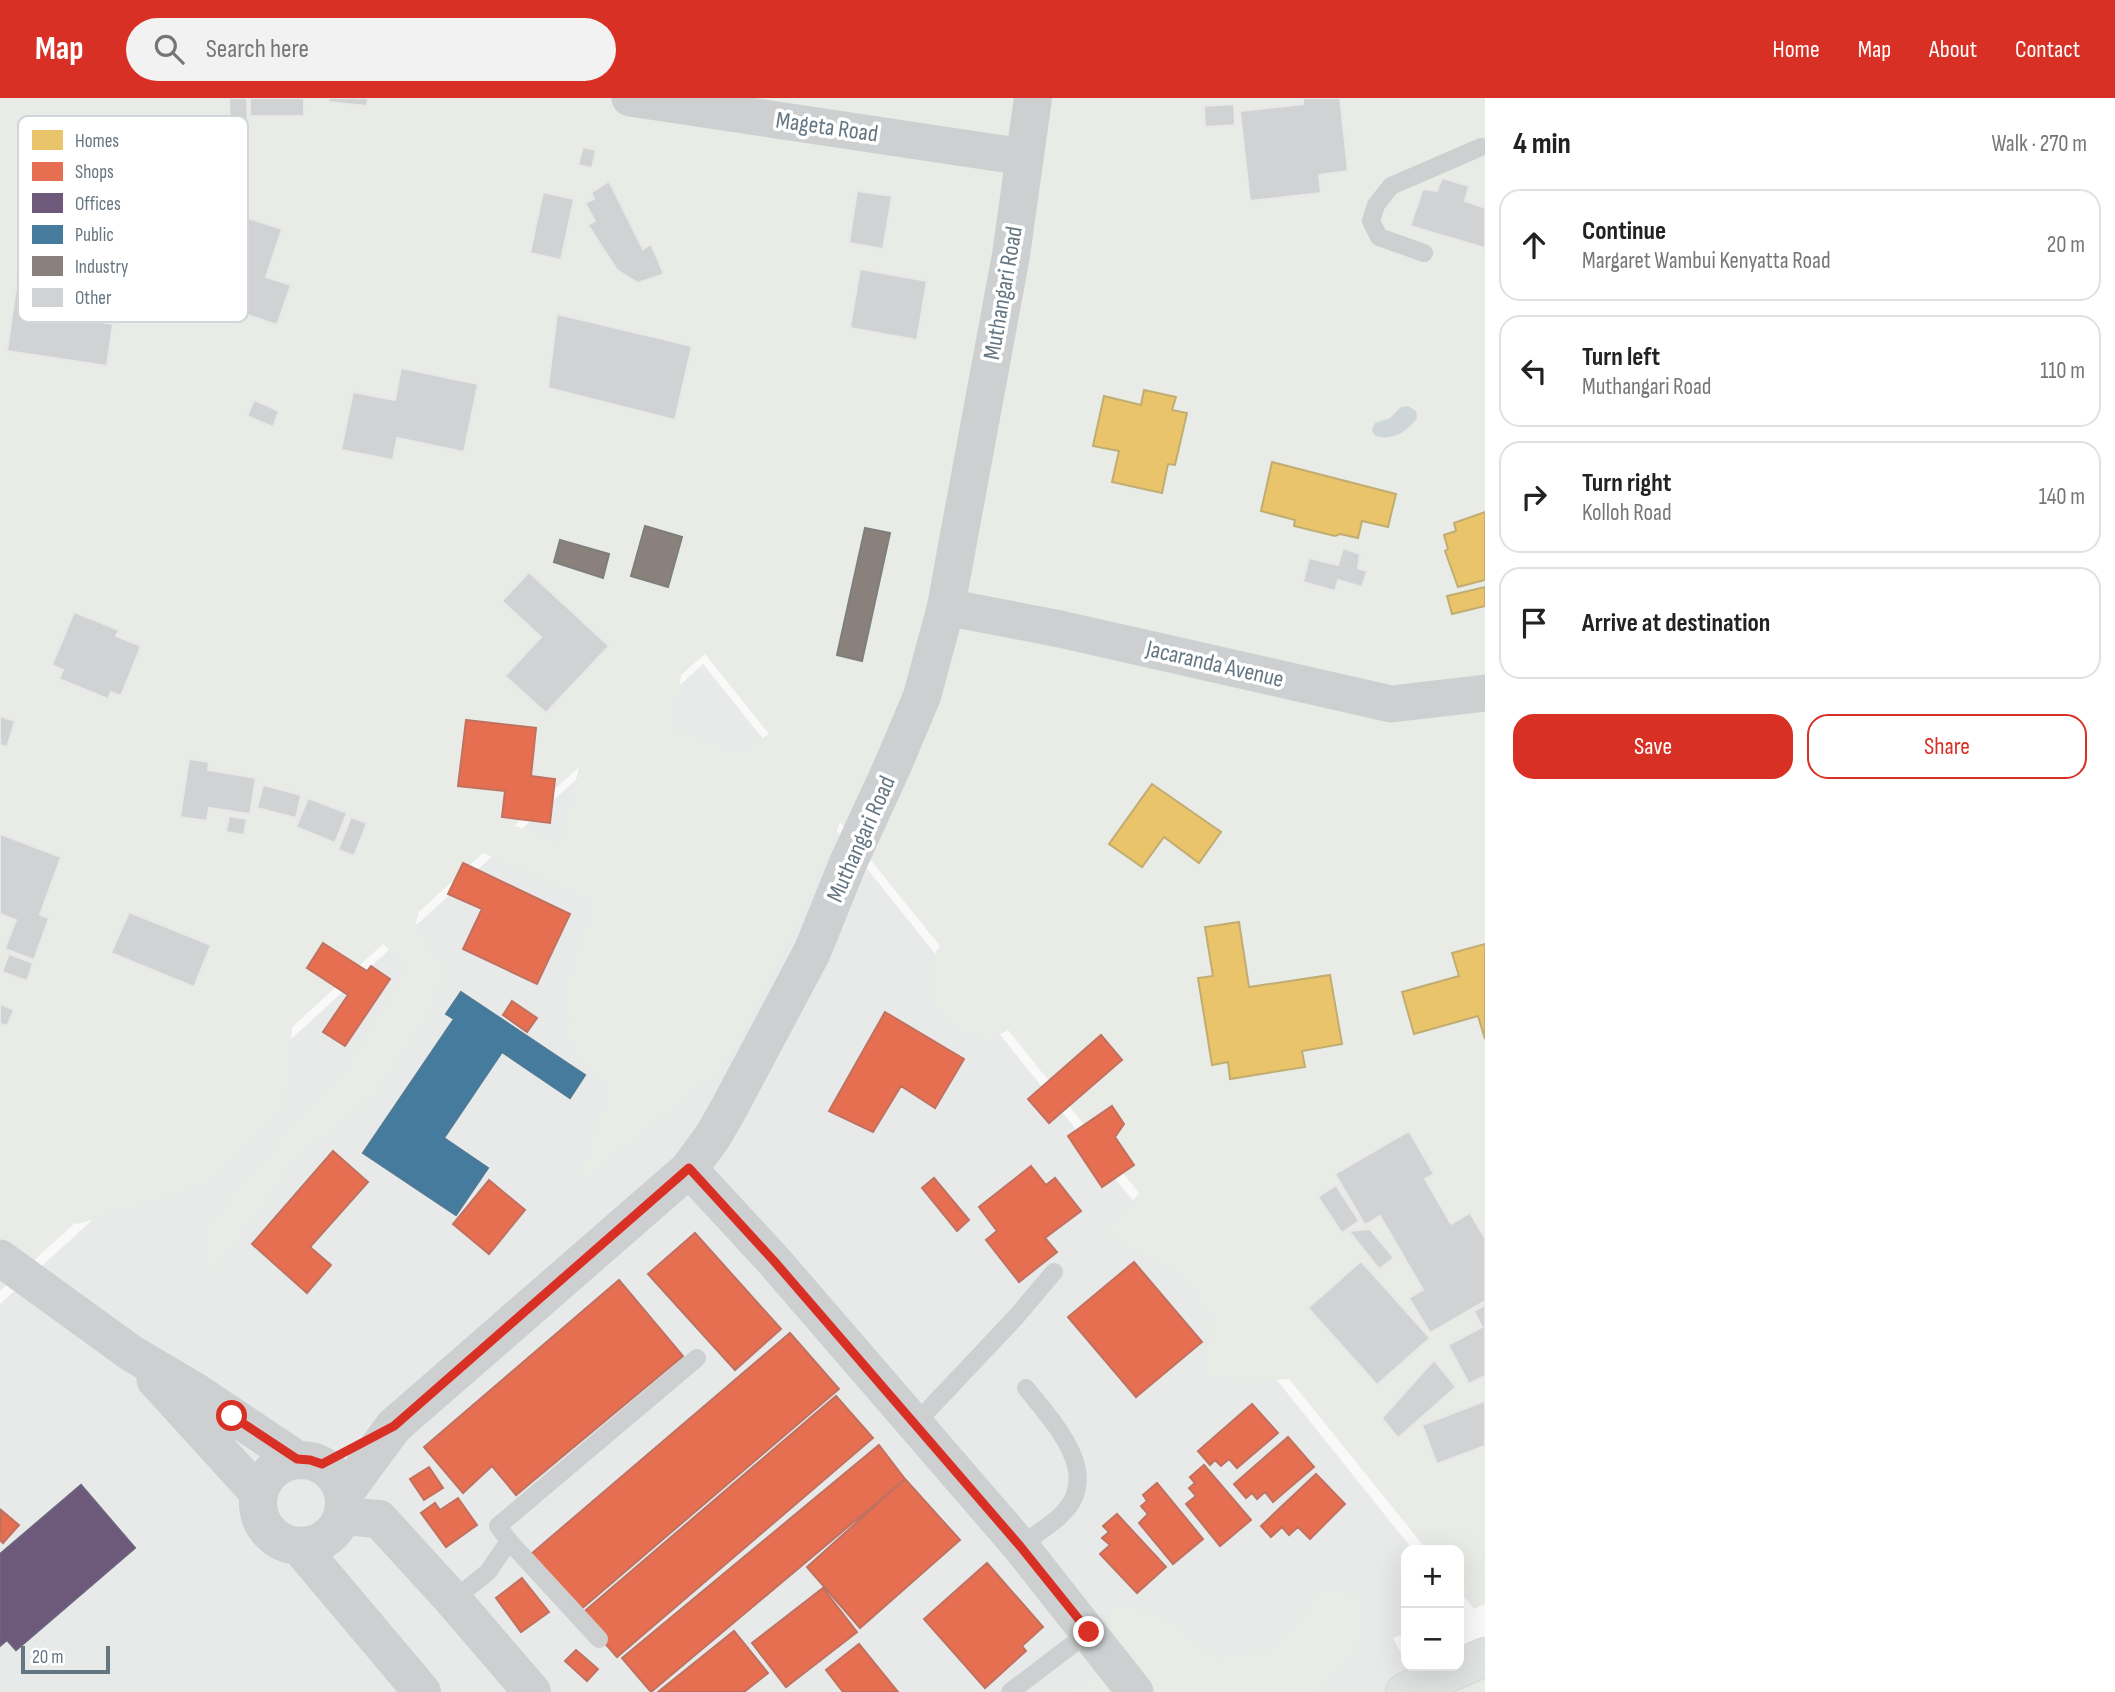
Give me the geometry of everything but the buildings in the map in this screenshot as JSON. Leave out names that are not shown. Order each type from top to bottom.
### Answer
[{"type":"main road","points":[[1405,1692],[1485,1657]]},
{"type":"street","name":"Mageta Road","points":[[630,98],[675,101],[1024,157]]},
{"type":"street","name":"Muthangari Road","points":[[326,1483],[689,1168],[728,1110],[812,952],[922,696],[946,607],[1011,254],[1033,98]]},
{"type":"street","name":"Jacaranda Avenue","points":[[946,607],[1060,629],[1391,704],[1485,693]]},
{"type":"street","points":[[689,1168],[774,1261],[1020,1546],[1135,1692]]},
{"type":"street","points":[[0,1258],[131,1353],[197,1392],[379,1519],[532,1692]]},
{"type":"street","points":[[131,1353],[258,1493]]},
{"type":"street","points":[[284,1462],[326,1483],[338,1526],[321,1542],[299,1546],[278,1540],[263,1525],[259,1515],[258,1493],[263,1480],[284,1462]]},
{"type":"street","points":[[299,1546],[413,1689]]},
{"type":"lane","points":[[1424,253],[1379,237],[1371,221],[1376,205],[1391,187],[1481,147]]},
{"type":"lane","points":[[914,1425],[1016,1317],[1054,1272]]},
{"type":"lane","points":[[599,1639],[498,1526],[697,1358]]},
{"type":"lane","points":[[1020,1546],[1063,1513],[1075,1498],[1078,1477],[1074,1454],[1026,1388]]},
{"type":"lane","points":[[453,1600],[488,1573],[509,1541]]},
{"type":"lane","points":[[1010,1692],[1089,1632]]},
{"type":"shaded area","points":[[0,98],[1485,98],[1485,1604],[1474,1609],[1464,1596],[1464,1545],[1423,1545],[1289,1379],[1255,1382],[1208,1375],[1210,1315],[1184,1277],[1105,1233],[1139,1193],[1008,1030],[989,1041],[948,1025],[930,993],[936,951],[940,946],[840,822],[815,885],[765,990],[721,1070],[576,1185],[608,1092],[569,1043],[568,980],[594,902],[483,853],[419,912],[415,926],[446,970],[424,1023],[378,1092],[296,1160],[211,1275],[201,1235],[259,1163],[345,1070],[407,969],[383,944],[292,1027],[285,1107],[206,1185],[75,1223],[0,1291]],"holes":[[[705,654],[769,734],[740,753],[675,731],[681,675]],[[579,767],[561,843],[514,826]]]},
{"type":"shaded area","points":[[1408,406],[1416,411],[1417,418],[1409,427],[1393,436],[1375,436],[1372,430],[1375,423],[1390,418],[1401,407]]},
{"type":"shaded area","points":[[703,664],[1409,1545],[1401,1545],[1401,1635],[1393,1638],[1401,1653],[1401,1671],[1410,1671],[1421,1692],[0,1692],[0,1304]]},
{"type":"shaded area","points":[[1328,1587],[1368,1602],[1355,1656],[1311,1692],[1074,1692],[1092,1679],[1115,1604],[1159,1613],[1214,1658],[1272,1649]]},
{"type":"shaded area","points":[[1485,1663],[1485,1692],[1429,1692]]},
{"type":"route","points":[[232,1416],[297,1459],[322,1464],[394,1426],[689,1168],[774,1261],[1020,1546],[1089,1632]]}]
